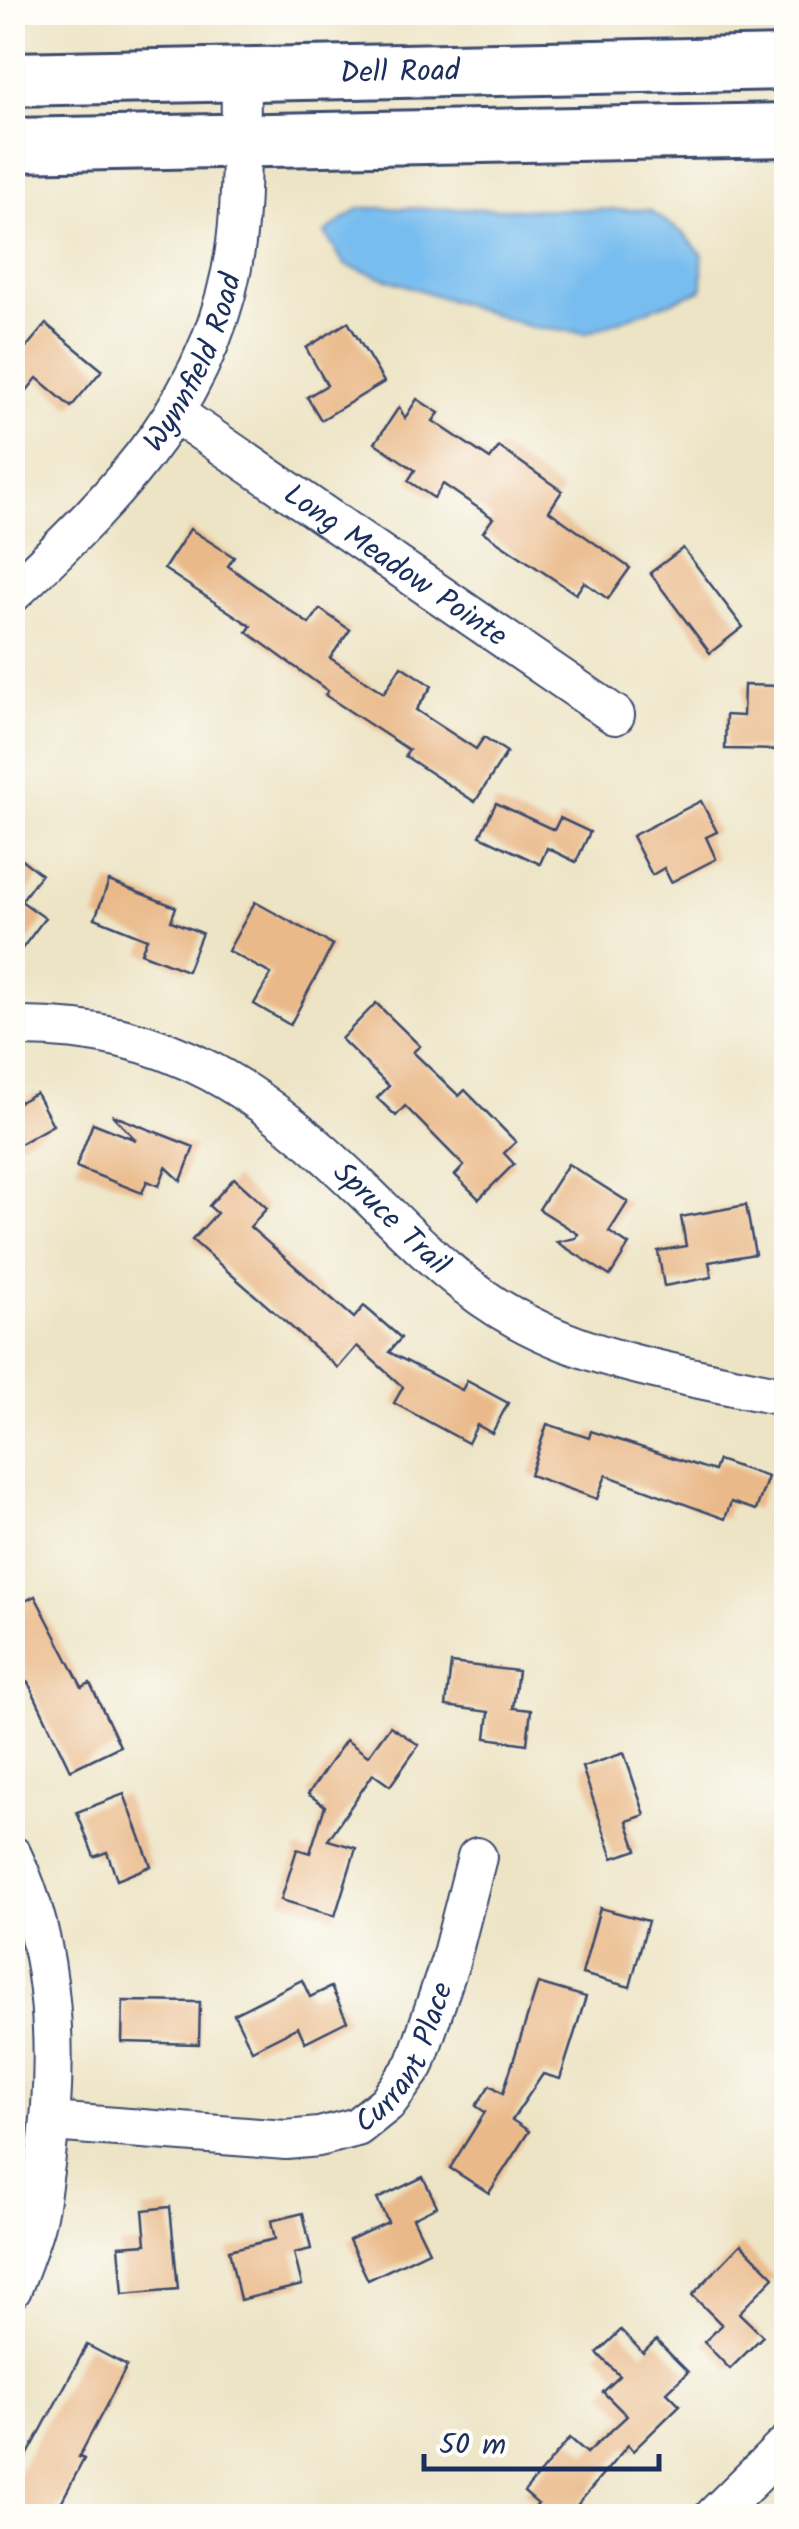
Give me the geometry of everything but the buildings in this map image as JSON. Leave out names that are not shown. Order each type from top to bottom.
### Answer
[{"type":"main road","name":"Dell Road","points":[[12,80],[786,63]]},
{"type":"main road","points":[[12,145],[786,130]]},
{"type":"street","name":"Wynnfield Road","points":[[20,573],[104,505],[154,447],[192,384],[223,298],[236,244],[241,75]]},
{"type":"street","name":"Long Meadow Pointe","points":[[175,412],[616,715]]},
{"type":"street","name":"Spruce Trail","points":[[12,1026],[98,1034],[158,1047],[216,1072],[319,1146],[462,1283],[516,1319],[577,1346],[639,1366],[786,1397]]},
{"type":"street","points":[[12,1855],[44,1956],[55,2044],[50,2122],[36,2220],[12,2289]]},
{"type":"street","name":"Currant Place","points":[[50,2122],[286,2140],[319,2138],[357,2127],[387,2103],[415,2065],[450,1962],[477,1858]]},
{"type":"street","points":[[714,2516],[786,2445]]},
{"type":"water","points":[[360,208],[649,210],[684,234],[702,255],[702,290],[587,333],[531,327],[345,265],[325,233]]}]
